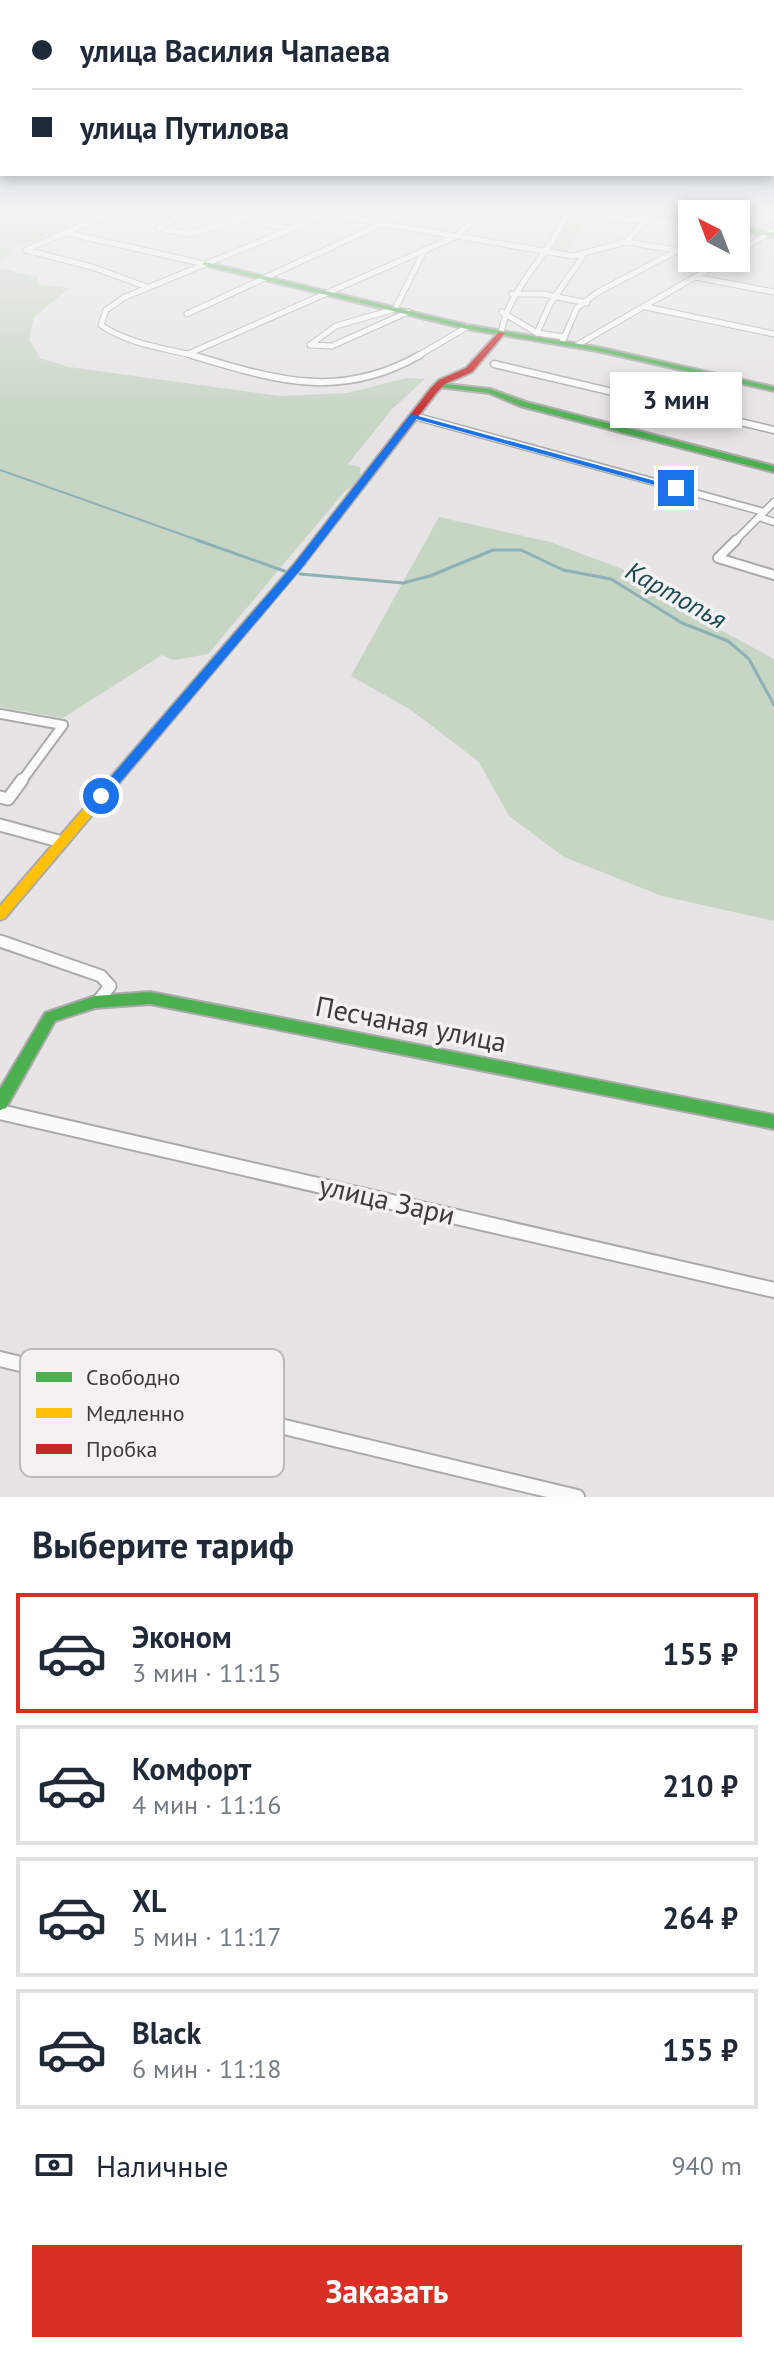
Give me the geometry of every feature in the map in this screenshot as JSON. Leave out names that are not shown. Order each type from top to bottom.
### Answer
[{"type":"street","points":[[131,284],[144,288]]},
{"type":"street","points":[[155,284],[111,305],[102,315],[101,325],[123,338],[295,383],[334,386],[354,383],[392,370],[467,327]]},
{"type":"street","points":[[187,314],[253,284]]},
{"type":"street","points":[[291,284],[467,327],[564,340]]},
{"type":"street","points":[[188,354],[345,284]]},
{"type":"street","points":[[402,311],[350,321],[318,336],[310,345],[332,346],[402,311],[412,284]]},
{"type":"street","points":[[0,915],[298,566],[439,385],[466,372],[501,333],[502,312],[520,284]]},
{"type":"street","points":[[537,333],[539,319],[565,284]]},
{"type":"street","points":[[564,340],[571,326],[569,313],[613,284]]},
{"type":"street","points":[[577,345],[684,284]]},
{"type":"street","points":[[731,284],[774,292]]},
{"type":"street","points":[[512,294],[587,303]]},
{"type":"street","points":[[646,307],[774,334]]},
{"type":"street","points":[[502,312],[537,333],[577,345],[774,389]]},
{"type":"street","points":[[494,364],[774,430]]},
{"type":"street","points":[[439,385],[490,391],[523,404],[774,469]]},
{"type":"street","points":[[414,416],[762,515],[774,522]]},
{"type":"street","points":[[774,502],[718,558],[774,575]]},
{"type":"street","points":[[0,714],[63,725],[4,798]]},
{"type":"street","points":[[0,825],[62,842]]},
{"type":"street","points":[[0,941],[101,976],[110,986],[109,992],[95,1002]]},
{"type":"street","name":"Песчаная улица","points":[[0,1103],[43,1025],[63,1011],[95,1002],[140,998],[179,1002],[774,1122]]},
{"type":"street","name":"улица Зари","points":[[0,1112],[774,1290]]},
{"type":"street","points":[[0,1359],[20,1364]]},
{"type":"street","points":[[284,1427],[577,1497]]},
{"type":"green space","points":[[0,284],[69,288],[34,317],[29,339],[40,358],[69,367],[280,396],[347,393],[406,378],[425,379],[392,409],[348,464],[360,467],[361,480],[345,491],[208,654],[174,660],[162,655],[63,718],[0,707]]},
{"type":"green space","points":[[439,517],[550,542],[622,569],[667,601],[774,659],[774,921],[662,896],[564,857],[509,816],[479,762],[411,710],[351,676]]},
{"type":"waterway","name":"Картопья","points":[[0,470],[203,542]]},
{"type":"waterway","name":"Картопья","points":[[197,540],[287,572]]},
{"type":"waterway","name":"Картопья","points":[[300,574],[403,583],[430,576],[493,550],[521,550],[563,570],[611,579],[682,623],[728,641],[749,659],[774,705]]},
{"type":"traffic: fast","points":[[288,284],[467,327],[597,349],[774,389]]},
{"type":"traffic: fast","points":[[439,385],[490,391],[523,404],[774,469]]},
{"type":"traffic: fast","points":[[0,1103],[50,1017],[95,1002],[150,998],[774,1122]]},
{"type":"traffic: slow","points":[[0,915],[300,563]]},
{"type":"traffic: jam","points":[[300,563],[434,390],[442,382],[469,370],[501,333]]},
{"type":"route","points":[[101,796],[298,566],[414,416],[468,428],[676,488]]}]
